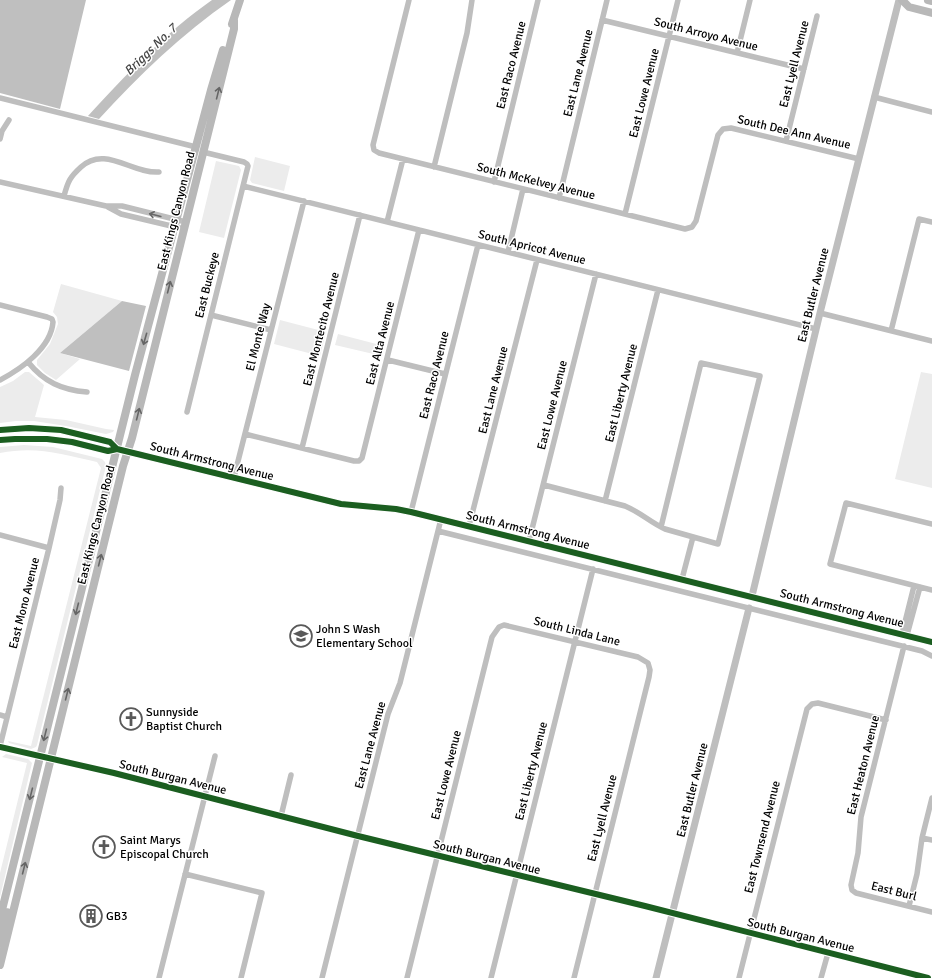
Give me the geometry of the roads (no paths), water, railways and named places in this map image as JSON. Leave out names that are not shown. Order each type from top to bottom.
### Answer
[{"type":"main road","name":"East Kings Canyon Road","points":[[0,965],[50,759],[185,225],[207,120],[208,101],[240,0]]},
{"type":"main road","points":[[900,0],[909,7],[932,13]]},
{"type":"main road","points":[[928,0],[932,1]]},
{"type":"main road","name":"East Kings Canyon Road","points":[[0,918],[135,375],[176,223],[200,150],[234,29],[234,20]]},
{"type":"main road","points":[[4,946],[1,943],[0,936],[14,882],[14,862]]},
{"type":"street","name":"South McKelvey Avenue","points":[[409,0],[373,145],[374,150],[379,153],[681,229],[692,227]]},
{"type":"street","points":[[434,167],[467,33],[472,0]]},
{"type":"street","name":"East Raco Avenue","points":[[494,182],[538,0]]},
{"type":"street","name":"East Lane Avenue","points":[[559,198],[606,0]]},
{"type":"street","name":"East Lowe Avenue","points":[[625,214],[678,0]]},
{"type":"street","points":[[737,53],[750,0]]},
{"type":"street","name":"East Butler Avenue","points":[[752,596],[816,329],[900,0]]},
{"type":"street","name":"East Lyell Avenue","points":[[786,141],[817,16]]},
{"type":"street","name":"South Arroyo Avenue","points":[[602,20],[804,69]]},
{"type":"street","points":[[874,97],[932,112]]},
{"type":"street","points":[[0,98],[200,150]]},
{"type":"street","points":[[0,139],[2,131],[9,120]]},
{"type":"street","name":"South Dee Ann Avenue","points":[[692,227],[696,221],[718,135],[723,129],[731,128],[859,159]]},
{"type":"street","name":"East Buckeye","points":[[187,412],[248,166],[247,164],[200,150]]},
{"type":"street","points":[[64,196],[71,177],[84,164],[96,158],[109,159],[142,171],[159,172]]},
{"type":"street","points":[[387,222],[403,159]]},
{"type":"street","points":[[0,182],[106,206],[122,206],[185,225]]},
{"type":"street","name":"South Apricot Avenue","points":[[243,186],[816,329]]},
{"type":"street","points":[[508,252],[524,189]]},
{"type":"street","name":"El Monte Way","points":[[234,478],[304,201]]},
{"type":"street","name":"East Montecito Avenue","points":[[302,448],[360,215]]},
{"type":"street","points":[[891,331],[919,219],[932,222]]},
{"type":"street","name":"East Alta Avenue","points":[[302,448],[354,462],[360,461],[388,360],[419,230]]},
{"type":"street","name":"East Raco Avenue","points":[[411,512],[478,245]]},
{"type":"street","name":"East Lane Avenue","points":[[469,526],[537,260]]},
{"type":"street","name":"East Lowe Avenue","points":[[529,541],[596,274]]},
{"type":"street","name":"East Liberty Avenue","points":[[605,501],[658,290]]},
{"type":"street","points":[[0,305],[47,316],[52,319],[53,325],[46,340],[37,353],[18,370],[0,380]]},
{"type":"street","points":[[820,313],[932,342]]},
{"type":"street","points":[[211,316],[271,330]]},
{"type":"street","points":[[388,360],[445,374]]},
{"type":"street","points":[[28,362],[34,370],[48,382],[66,389],[87,392]]},
{"type":"street","points":[[544,485],[631,508],[660,527],[718,544],[760,376],[701,363],[660,527]]},
{"type":"street","points":[[0,430],[29,428],[61,430],[110,442],[117,449]]},
{"type":"street","points":[[245,434],[302,448]]},
{"type":"street","points":[[0,440],[26,438],[47,439],[108,451],[117,449]]},
{"type":"street","name":"South Armstrong Avenue","points":[[117,449],[342,504],[396,509],[441,519],[932,642]]},
{"type":"street","name":"East Mono Avenue","points":[[0,747],[49,548],[60,500],[61,488]]},
{"type":"street","points":[[932,524],[846,503],[830,564],[932,590]]},
{"type":"street","name":"East Lane Avenue","points":[[322,978],[388,714],[400,683],[441,519]]},
{"type":"street","name":"South Armstrong Avenue","points":[[438,531],[904,646],[922,651],[932,656]]},
{"type":"street","points":[[0,535],[49,548]]},
{"type":"street","points":[[682,579],[693,537]]},
{"type":"street","name":"East Liberty Avenue","points":[[491,978],[593,570]]},
{"type":"street","points":[[904,635],[917,586]]},
{"type":"street","name":"East Butler Avenue","points":[[656,978],[749,608]]},
{"type":"street","name":"South Linda Lane","points":[[499,626],[509,625],[638,657],[648,663]]},
{"type":"street","name":"East Lowe Avenue","points":[[407,978],[492,637],[499,626]]},
{"type":"street","name":"East Heaton Avenue","points":[[852,890],[851,885],[858,853],[861,818],[904,646]]},
{"type":"street","name":"East Lyell Avenue","points":[[574,978],[649,677],[650,670],[648,663]]},
{"type":"street","name":"East Townsend Avenue","points":[[738,978],[805,713],[809,706],[812,704],[821,704],[886,720]]},
{"type":"street","points":[[0,715],[7,716]]},
{"type":"street","name":"South Burgan Avenue","points":[[0,747],[205,796],[358,836],[928,978]]},
{"type":"street","points":[[159,978],[215,756]]},
{"type":"street","points":[[281,816],[291,774]]},
{"type":"street","points":[[909,906],[917,874],[922,838],[932,798]]},
{"type":"street","points":[[922,838],[932,840]]},
{"type":"street","points":[[185,874],[262,893],[241,978]]},
{"type":"street","name":"East Burl","points":[[852,890],[856,893],[932,912]]},
{"type":"street","points":[[821,978],[828,953]]},
{"type":"place","name":"John S Wash Elementary School","points":[[301,636]]},
{"type":"place","name":"Sunnyside Baptist Church","points":[[131,719]]},
{"type":"place","name":"Saint Marys Episcopal Church","points":[[104,847]]},
{"type":"place","name":"GB3","points":[[91,916]]},
{"type":"water label","name":"Briggs No. 7","points":[[150,49]]}]
